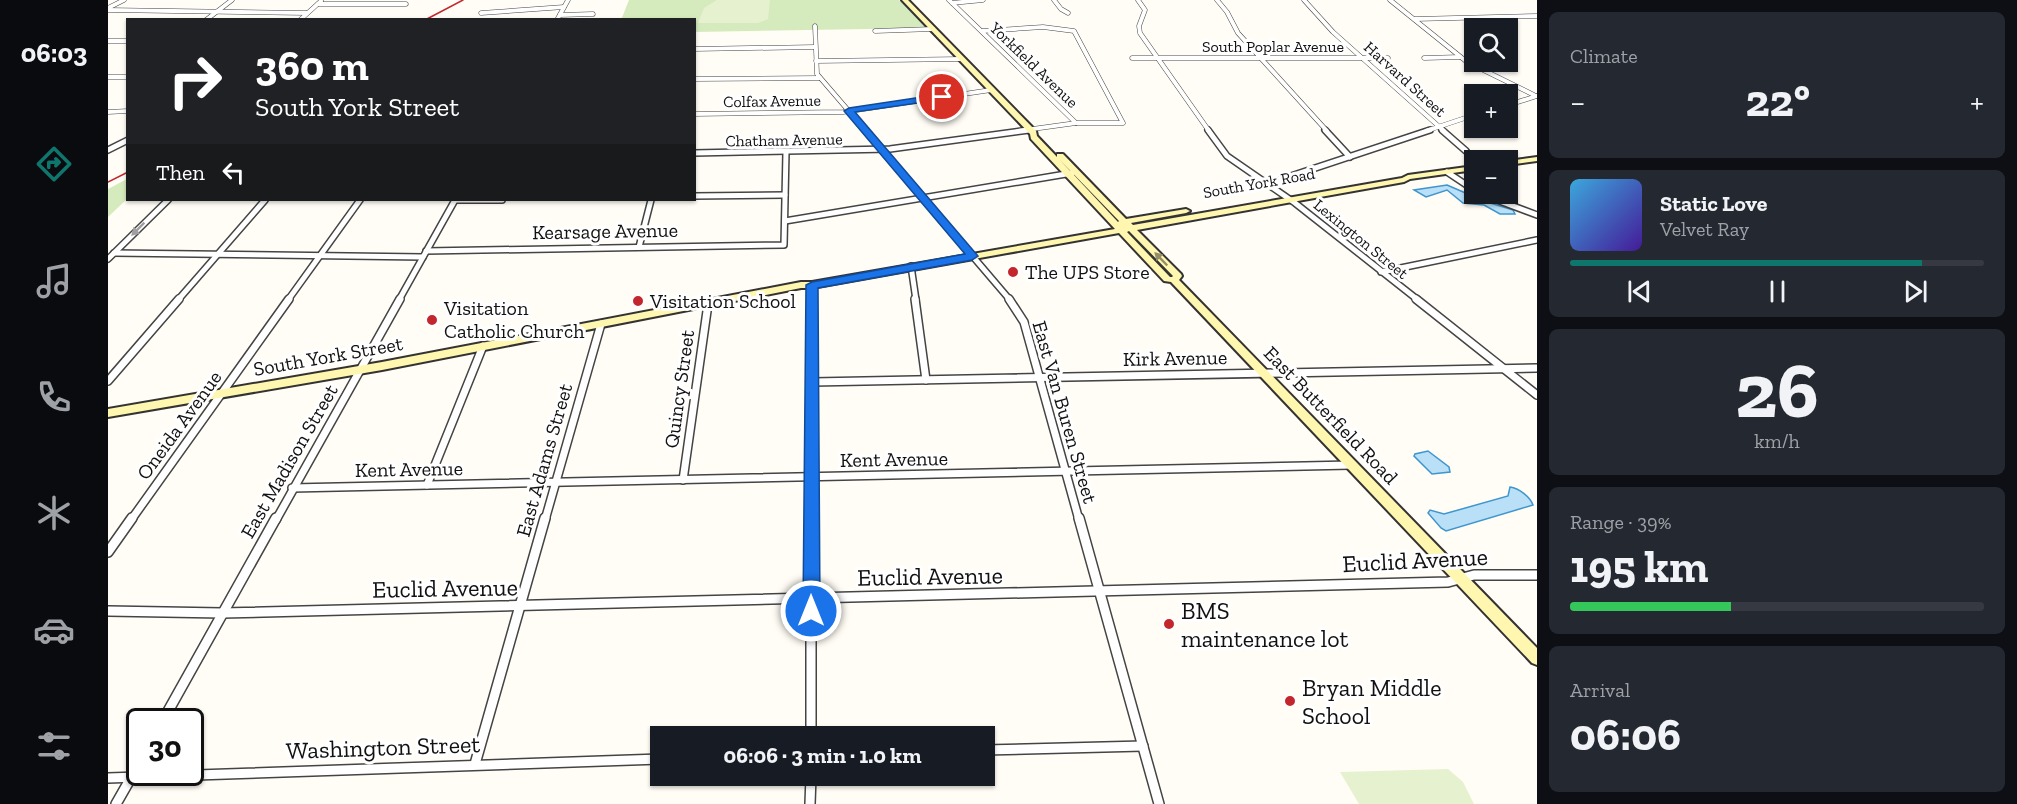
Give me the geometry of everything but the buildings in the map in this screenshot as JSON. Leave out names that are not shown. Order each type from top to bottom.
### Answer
[{"type":"main road","name":"East Butterfield Road","points":[[905,0],[1031,131],[1034,137],[1123,226],[1167,279],[1174,280],[1537,658]]},
{"type":"main road","points":[[1518,162],[1537,159]]},
{"type":"main road","name":"South York Road","points":[[1123,226],[1286,196],[1464,169]]},
{"type":"main road","name":"East Butterfield Road","points":[[1072,173],[1102,210],[1145,242],[1178,276],[1174,280]]},
{"type":"main road","name":"South York Road","points":[[1123,226],[1147,225],[1286,196]]},
{"type":"main road","points":[[1098,224],[1102,210]]},
{"type":"main road","name":"South York Street","points":[[801,285],[911,267],[1098,224],[1123,226]]},
{"type":"main road","points":[[1145,242],[1147,225]]},
{"type":"main road","name":"South York Street","points":[[108,413],[708,304],[811,281],[1123,226]]},
{"type":"street","points":[[108,9],[123,0]]},
{"type":"street","points":[[208,18],[232,0]]},
{"type":"street","points":[[558,18],[568,0]]},
{"type":"street","points":[[951,1],[983,0]]},
{"type":"street","points":[[1054,0],[1061,9],[1068,13]]},
{"type":"street","name":"Lexington Street","points":[[1138,0],[1145,10],[1139,30],[1221,150],[1236,163],[1286,196],[1537,395]]},
{"type":"street","points":[[1217,0],[1227,12],[1238,33],[1350,156]]},
{"type":"street","name":"Harvard Street","points":[[1304,0],[1361,58],[1465,150]]},
{"type":"street","points":[[1390,0],[1460,57],[1494,77],[1537,96]]},
{"type":"street","name":"Yorkfield Avenue","points":[[951,1],[1076,123]]},
{"type":"street","points":[[302,18],[320,2],[406,4]]},
{"type":"street","points":[[481,13],[564,7]]},
{"type":"street","points":[[108,9],[307,13]]},
{"type":"street","points":[[560,15],[593,14]]},
{"type":"street","points":[[1415,19],[1537,16]]},
{"type":"street","name":"East Van Buren Street","points":[[815,26],[816,73],[1018,310],[1028,333],[1159,804]]},
{"type":"street","name":"Chatham Avenue","points":[[696,153],[882,150],[1076,123],[1123,123],[1074,31],[1066,28],[1016,28],[982,32]]},
{"type":"street","points":[[875,31],[933,29]]},
{"type":"street","points":[[108,41],[126,41]]},
{"type":"street","points":[[696,49],[815,47]]},
{"type":"street","points":[[1424,58],[1460,57]]},
{"type":"street","points":[[816,61],[961,58]]},
{"type":"street","name":"South Poplar Avenue","points":[[1132,58],[1388,58]]},
{"type":"street","points":[[108,77],[126,77]]},
{"type":"street","points":[[696,79],[820,78]]},
{"type":"street","name":"Colfax Avenue","points":[[696,114],[849,111],[991,90]]},
{"type":"street","points":[[1518,102],[1537,96]]},
{"type":"street","points":[[108,112],[126,111]]},
{"type":"street","name":"South York Road","points":[[1267,184],[1464,118]]},
{"type":"street","points":[[108,150],[126,141]]},
{"type":"street","points":[[786,152],[785,221],[1072,173]]},
{"type":"street","points":[[1447,172],[1464,183]]},
{"type":"street","points":[[696,196],[785,195]]},
{"type":"street","points":[[108,259],[167,201]]},
{"type":"street","points":[[108,381],[263,201]]},
{"type":"street","name":"Oneida Avenue","points":[[108,552],[359,201]]},
{"type":"street","name":"East Madison Street","points":[[170,708],[454,201]]},
{"type":"street","points":[[639,247],[651,201]]},
{"type":"street","points":[[1508,204],[1537,215]]},
{"type":"street","name":"Kearsage Avenue","points":[[114,253],[320,256],[784,245],[785,221]]},
{"type":"street","points":[[1381,272],[1537,240]]},
{"type":"street","points":[[911,267],[926,380]]},
{"type":"street","points":[[811,726],[812,285]]},
{"type":"street","name":"Quincy Street","points":[[683,480],[708,304]]},
{"type":"street","name":"East Adams Street","points":[[475,764],[601,324]]},
{"type":"street","points":[[427,485],[483,346]]},
{"type":"street","name":"Kirk Avenue","points":[[813,382],[1537,368]]},
{"type":"street","name":"Kent Avenue","points":[[292,488],[1353,465]]},
{"type":"street","name":"Euclid Avenue","points":[[108,611],[222,613],[520,606],[1448,582],[1459,577],[1474,575],[1537,575]]},
{"type":"street","points":[[995,750],[1143,746]]},
{"type":"street","name":"Washington Street","points":[[204,776],[650,759]]},
{"type":"street","name":"Washington Street","points":[[108,778],[126,779]]},
{"type":"street","points":[[116,804],[126,786]]},
{"type":"street","points":[[810,804],[811,786]]},
{"type":"green space","points":[[629,0],[899,0],[927,28],[696,32],[696,18],[622,18]]},
{"type":"green space","points":[[717,0],[770,0],[768,19],[758,23],[698,23],[704,8]]},
{"type":"green space","points":[[126,180],[126,200],[108,217],[108,189]]},
{"type":"green space","points":[[1448,769],[1463,782],[1474,804],[1359,804],[1340,772]]},
{"type":"water","points":[[1447,185],[1464,192],[1464,203],[1447,190],[1426,197],[1414,190]]},
{"type":"water","points":[[1474,204],[1494,204],[1513,210],[1515,214],[1500,214],[1484,205]]},
{"type":"water","points":[[1428,451],[1449,467],[1450,472],[1432,474],[1414,456]]},
{"type":"water","points":[[1510,487],[1524,493],[1533,505],[1446,531],[1428,513],[1430,510],[1444,514],[1508,496]]},
{"type":"railway","points":[[429,18],[463,0]]},
{"type":"railway","points":[[108,182],[126,173]]},
{"type":"place","name":"The UPS Store","points":[[1013,272]]},
{"type":"place","name":"Visitation School","points":[[638,301]]},
{"type":"place","name":"Visitation Catholic Church","points":[[432,320]]},
{"type":"place","name":"BMS maintenance lot","points":[[1169,624]]},
{"type":"place","name":"Bryan Middle School","points":[[1290,701]]},
{"type":"route","points":[[811,611],[812,285],[972,256],[849,111],[942,97]]}]
